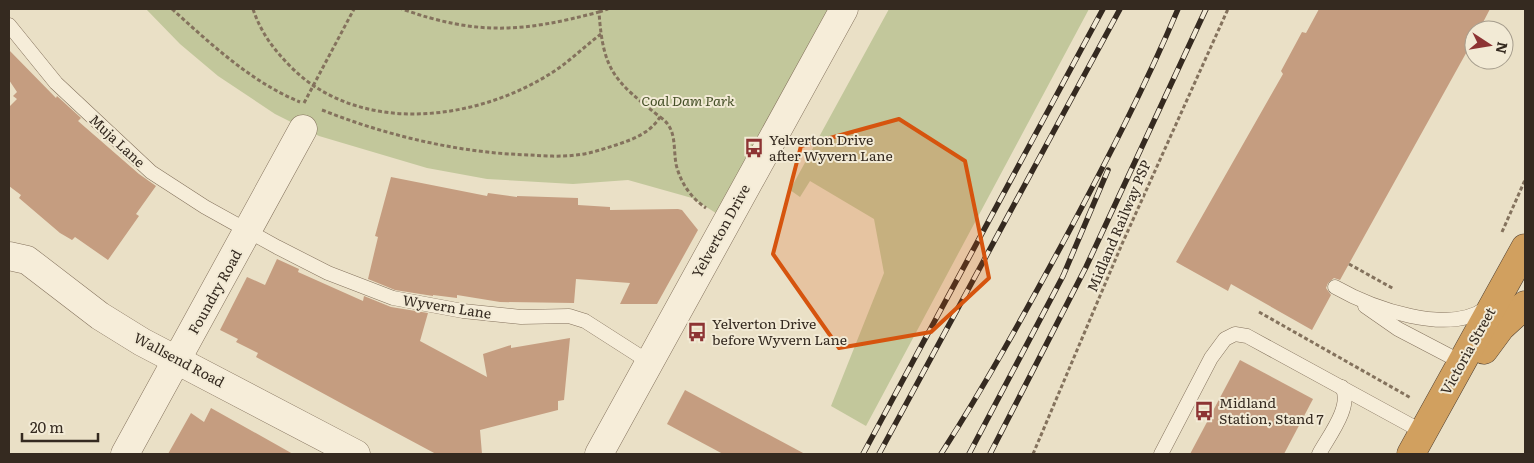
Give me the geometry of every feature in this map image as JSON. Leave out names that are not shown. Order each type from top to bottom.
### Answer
[{"type":"highway","name":"Victoria Street","points":[[1466,365],[1525,248]]},
{"type":"highway","points":[[1417,443],[1466,365],[1501,327],[1525,306]]},
{"type":"street","name":"Yelverton Drive","points":[[599,454],[844,9]]},
{"type":"street","name":"Foundry Road","points":[[126,454],[248,231],[309,112]]},
{"type":"street","name":"Wallsend Road","points":[[9,256],[27,260],[100,316],[142,342],[178,359],[356,454]]},
{"type":"lane","name":"Muja Lane","points":[[9,25],[56,83],[151,172],[248,231]]},
{"type":"lane","name":"Wyvern Lane","points":[[248,231],[328,272],[393,298],[463,311],[521,317],[569,316],[585,320],[649,362]]},
{"type":"lane","points":[[1335,287],[1355,298],[1391,310],[1436,320],[1452,320],[1473,316],[1486,308],[1502,291]]},
{"type":"lane","points":[[1355,298],[1373,313],[1398,329],[1466,365]]},
{"type":"lane","points":[[1161,454],[1211,358],[1225,338],[1235,334],[1247,336],[1342,387],[1417,443]]},
{"type":"lane","points":[[1319,454],[1342,410],[1345,400],[1342,387]]},
{"type":"path","points":[[172,9],[238,66],[309,112],[441,145],[477,151],[551,156],[576,155],[630,140],[653,128],[660,117]]},
{"type":"path","points":[[252,9],[265,37],[277,53],[312,86],[350,104],[380,111],[408,114],[436,114],[465,108],[526,86],[554,72],[600,34]]},
{"type":"path","points":[[309,112],[312,86],[354,9]]},
{"type":"path","points":[[402,9],[448,24],[503,30],[551,24],[608,9]]},
{"type":"path","name":"Midland Railway PSP","points":[[1033,454],[1122,244],[1228,9]]},
{"type":"path","points":[[599,12],[600,34],[604,55],[611,71],[620,84],[660,117],[672,132],[677,166],[692,198],[708,209]]},
{"type":"path","points":[[1349,264],[1398,290]]},
{"type":"path","points":[[1259,312],[1412,399]]},
{"type":"highlighted area","points":[[899,119],[965,161],[989,278],[931,332],[839,348],[773,254],[801,146]]},
{"type":"green space","name":"Coal Dam Park","points":[[146,9],[844,9],[727,220],[692,198],[628,180],[573,184],[487,179],[427,168],[319,136],[275,114],[218,76],[180,44]]},
{"type":"green space","points":[[889,9],[1089,9],[866,426],[831,406],[884,273],[874,219],[810,181],[800,197],[790,190]]},
{"type":"building","points":[[1319,9],[1490,9],[1484,20],[1464,20],[1464,57],[1340,280],[1334,278],[1328,283],[1326,288],[1331,295],[1312,330],[1231,284],[1228,291],[1176,262],[1283,74],[1281,71],[1302,32],[1306,33]]},
{"type":"building","points":[[9,50],[56,98],[57,96],[81,118],[78,121],[139,174],[156,186],[136,214],[139,216],[108,260],[75,237],[72,240],[60,233],[19,198],[21,195],[9,186],[9,107],[17,99],[13,96],[17,92],[9,80]]},
{"type":"building","points":[[391,177],[487,196],[488,193],[517,197],[578,198],[578,205],[610,207],[610,210],[678,209],[682,210],[698,230],[657,304],[620,304],[630,283],[576,279],[574,303],[500,302],[457,295],[457,298],[395,290],[368,279],[378,237],[375,236]]},
{"type":"building","points":[[277,259],[299,269],[298,272],[363,301],[364,296],[391,307],[428,313],[420,341],[487,377],[483,354],[511,345],[511,348],[570,338],[564,400],[558,401],[558,410],[480,430],[482,454],[436,454],[256,357],[258,353],[236,342],[238,339],[220,330],[247,277],[265,285]]},
{"type":"building","points":[[1240,360],[1313,399],[1284,454],[1190,454]]},
{"type":"building","points":[[685,390],[805,454],[723,454],[667,424]]},
{"type":"building","points":[[211,408],[293,454],[168,454],[191,413],[204,422]]},
{"type":"railway","points":[[863,454],[1103,9]]},
{"type":"railway","points":[[879,454],[1120,9]]},
{"type":"railway","points":[[941,454],[1021,320],[1096,181],[1125,124],[1178,9]]},
{"type":"railway","points":[[990,454],[1086,267],[1206,9]]},
{"type":"railway","points":[[969,454],[1063,276],[1108,170]]},
{"type":"place","name":"Yelverton Drive after Wyvern Lane","points":[[754,148]]},
{"type":"place","name":"Yelverton Drive before Wyvern Lane","points":[[697,332]]},
{"type":"place","name":"Midland Station, Stand 7","points":[[1204,411]]}]
